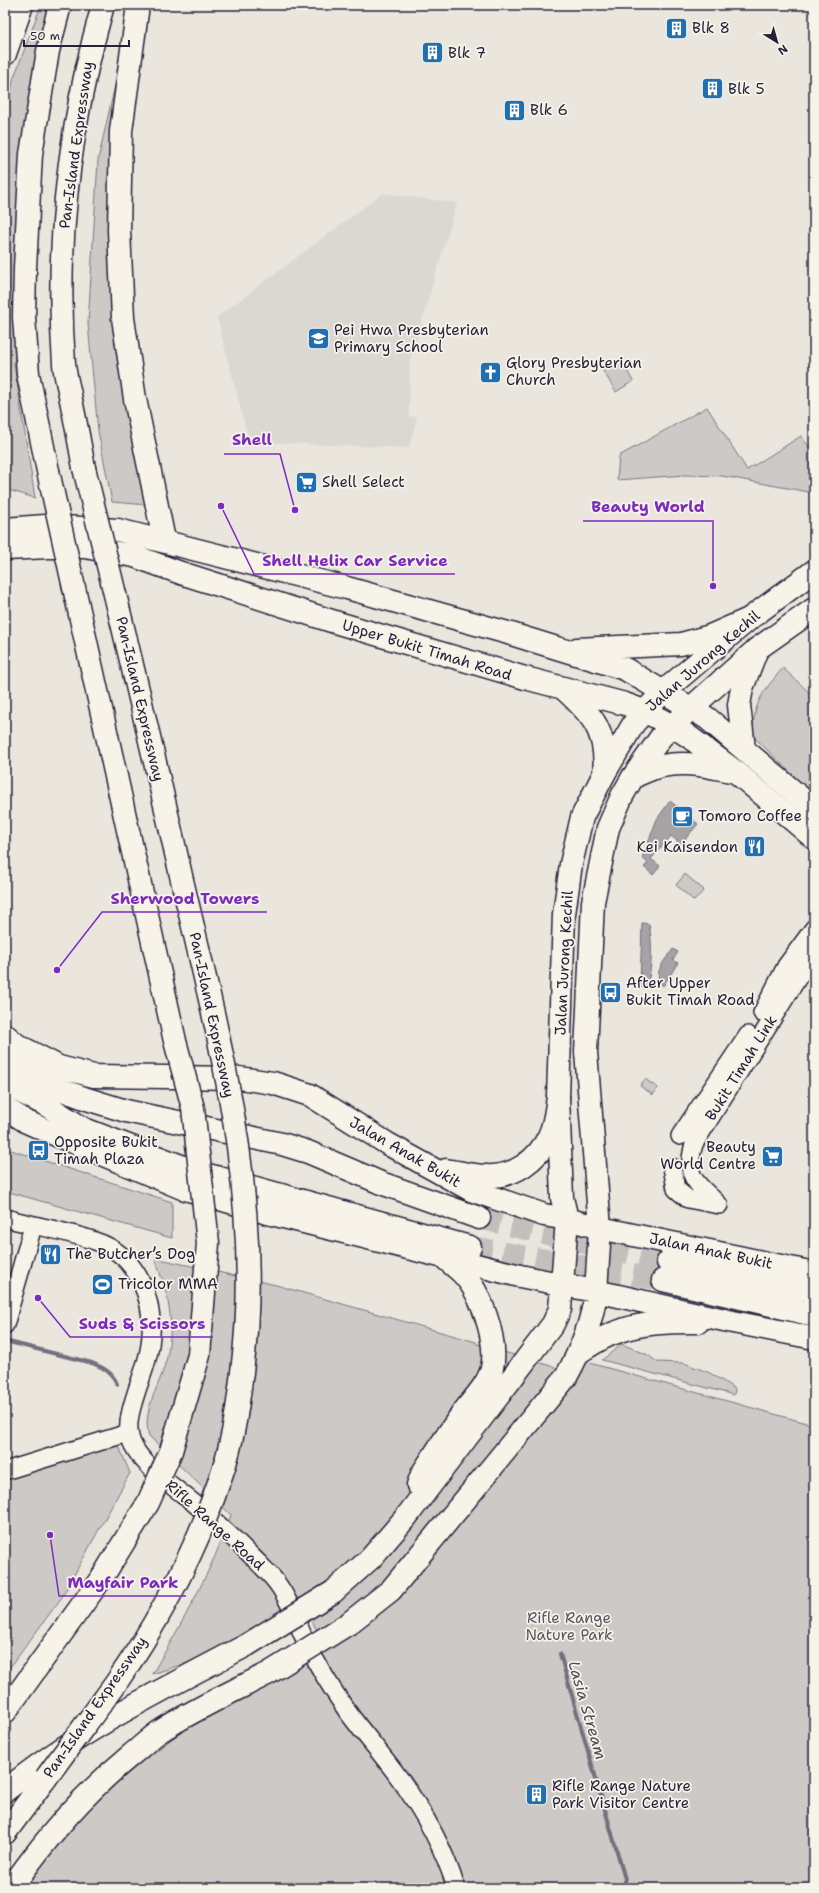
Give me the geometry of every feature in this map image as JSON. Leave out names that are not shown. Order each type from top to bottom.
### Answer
[{"type":"main road","points":[[5,54],[22,5]]},
{"type":"main road","points":[[5,1712],[103,1576],[148,1503],[171,1451],[199,1355],[208,1243],[193,1108],[175,1041],[48,471],[28,374],[24,317],[24,289],[31,154],[48,51],[60,5]]},
{"type":"main road","name":"Pan-Island Expressway","points":[[5,1833],[117,1681],[174,1585],[212,1502],[225,1466],[238,1405],[247,1334],[249,1271],[244,1193],[225,1066],[138,686],[84,468],[64,365],[62,259],[65,203],[72,148],[90,49],[103,5]]},
{"type":"main road","points":[[138,5],[122,131],[119,230],[123,318],[135,399],[164,540]]},
{"type":"main road","points":[[5,529],[45,526],[118,530],[164,540],[340,586],[625,669],[707,718],[814,809]]},
{"type":"main road","name":"Upper Bukit Timah Road","points":[[5,549],[49,546],[85,548],[134,556],[181,573],[338,623],[563,689],[625,704],[644,711],[673,726],[736,772],[814,838]]},
{"type":"main road","name":"Jalan Jurong Kechil","points":[[5,1791],[52,1755],[138,1703],[247,1645],[333,1592],[371,1558],[407,1516],[553,1324],[560,1309],[567,1219],[562,1198],[558,1097],[564,914],[571,864],[582,817],[604,774],[634,723],[644,711],[664,691],[749,619],[814,571]]},
{"type":"main road","name":"Jalan Jurong Kechil","points":[[11,1888],[53,1831],[98,1782],[158,1733],[188,1714],[269,1673],[348,1624],[391,1590],[566,1377],[581,1351],[594,1308],[596,1292],[600,1228],[586,1052],[593,902],[608,828],[622,796],[633,777],[661,737],[757,649],[814,609]]},
{"type":"main road","points":[[562,650],[681,644],[710,636],[749,619]]},
{"type":"main road","points":[[744,749],[739,705],[742,688],[757,649]]},
{"type":"main road","points":[[563,689],[587,713],[601,733],[606,757],[604,774]]},
{"type":"main road","points":[[633,777],[661,766],[680,763],[707,766],[736,772]]},
{"type":"main road","name":"Jalan Anak Bukit","points":[[5,1035],[17,1045],[59,1067],[94,1076],[239,1078],[273,1083],[310,1095],[428,1167],[471,1190],[502,1202],[544,1216],[567,1219],[600,1228],[814,1273]]},
{"type":"main road","name":"Jalan Anak Bukit","points":[[7,1069],[87,1099],[126,1111],[282,1144],[308,1152],[388,1185],[479,1218]]},
{"type":"main road","name":"Jalan Anak Bukit","points":[[7,1069],[46,1105],[84,1128],[194,1171],[470,1247]]},
{"type":"main road","points":[[428,1167],[486,1176],[513,1172],[530,1162],[544,1144],[553,1125],[558,1097]]},
{"type":"main road","points":[[5,1108],[27,1122],[182,1188],[264,1212],[562,1285],[814,1338]]},
{"type":"main road","points":[[407,1516],[422,1474],[463,1412],[476,1397],[492,1369],[493,1354],[484,1312],[478,1297],[462,1272],[442,1256]]},
{"type":"main road","name":"Jalan Anak Bukit","points":[[814,1292],[665,1271],[814,1315]]},
{"type":"main road","points":[[581,1351],[602,1338],[628,1328],[672,1322],[733,1322]]},
{"type":"street","name":"Bukit Timah Link","points":[[680,1136],[768,1004],[786,966],[814,928]]},
{"type":"street","name":"Bukit Timah Link","points":[[672,1167],[676,1189],[688,1199],[719,1205],[692,1178],[689,1161],[694,1144],[814,952]]},
{"type":"street","points":[[5,1218],[96,1241],[112,1248],[126,1259],[137,1274],[145,1290],[152,1324],[148,1357],[133,1404],[128,1433],[5,1471]]},
{"type":"street","points":[[5,1325],[33,1226]]},
{"type":"street","name":"Rifle Range Road","points":[[128,1433],[134,1449],[145,1462],[218,1524],[274,1580],[287,1601],[307,1644],[343,1705],[399,1776],[431,1828],[448,1862],[456,1888]]},
{"type":"shaded area","name":"Pei Hwa Presbyterian Primary School","points":[[383,193],[457,203],[410,361],[409,416],[417,417],[409,448],[249,442],[217,317]]},
{"type":"shaded area","points":[[670,801],[698,824],[681,844],[671,836],[651,859],[660,866],[653,875],[644,867],[648,863],[642,858],[657,819]]},
{"type":"shaded area","points":[[642,923],[649,924],[651,940],[651,963],[647,988],[640,987]]},
{"type":"shaded area","points":[[673,949],[678,952],[673,960],[678,963],[663,986],[658,977],[660,967]]},
{"type":"green space","points":[[41,5],[53,5],[14,364],[35,498],[5,489],[5,128],[13,80]]},
{"type":"green space","points":[[126,37],[111,156],[148,505],[112,502],[98,431],[88,324],[98,160]]},
{"type":"green space","points":[[620,359],[633,381],[616,392],[602,369]]},
{"type":"green space","points":[[707,407],[747,470],[801,436],[814,453],[814,493],[722,476],[685,475],[617,480],[619,456]]},
{"type":"green space","points":[[783,668],[814,697],[814,796],[752,735],[755,713],[760,698]]},
{"type":"green space","points":[[685,874],[704,890],[694,901],[676,885]]},
{"type":"green space","points":[[645,1079],[658,1088],[653,1095],[640,1086]]},
{"type":"green space","points":[[11,1150],[172,1202],[172,1238],[5,1191],[5,1162]]},
{"type":"green space","name":"Rifle Range Nature Park","points":[[155,1258],[276,1285],[476,1342],[477,1344],[578,1374],[586,1362],[814,1425],[814,1888],[24,1888],[68,1831],[100,1798],[139,1764],[181,1732],[326,1650],[301,1597],[210,1656],[152,1674],[206,1576],[231,1515],[149,1436],[147,1426],[150,1406],[167,1357],[170,1339],[170,1314],[167,1295]]},
{"type":"green space","points":[[622,1344],[648,1355],[657,1362],[684,1363],[710,1373],[735,1389],[734,1395],[602,1360]]},
{"type":"green space","points":[[116,1439],[130,1473],[62,1597],[5,1674],[5,1473]]},
{"type":"waterway","points":[[5,1341],[92,1363],[113,1376],[117,1384]]},
{"type":"waterway","name":"Lasia Stream","points":[[560,1654],[625,1879],[625,1888]]},
{"type":"tunnel","points":[[479,1218],[668,1262]]},
{"type":"tunnel","points":[[470,1247],[663,1280]]},
{"type":"place","name":"Blk 8","points":[[677,28]]},
{"type":"place","name":"Blk 7","points":[[433,53]]},
{"type":"place","name":"Blk 5","points":[[713,89]]},
{"type":"place","name":"Blk 6","points":[[514,110]]},
{"type":"place","name":"Pei Hwa Presbyterian Primary School","points":[[319,339]]},
{"type":"place","name":"Glory Presbyterian Church","points":[[491,372]]},
{"type":"place","name":"Shell Select","points":[[307,482]]},
{"type":"place","name":"Shell Helix Car Service","points":[[221,506]]},
{"type":"place","name":"Shell","points":[[295,510]]},
{"type":"place","name":"Beauty World","points":[[713,586]]},
{"type":"place","name":"Tomoro Coffee","points":[[682,816]]},
{"type":"place","name":"Kei Kaisendon","points":[[754,847]]},
{"type":"place","name":"Sherwood Towers","points":[[57,970]]},
{"type":"place","name":"After Upper Bukit Timah Road","points":[[610,992]]},
{"type":"place","name":"Opposite Bukit Timah Plaza","points":[[38,1151]]},
{"type":"place","name":"Beauty World Centre","points":[[772,1156]]},
{"type":"place","name":"The Butcher’s Dog","points":[[50,1254]]},
{"type":"place","name":"Tricolor MMA","points":[[102,1284]]},
{"type":"place","name":"Suds & Scissors","points":[[38,1298]]},
{"type":"place","name":"Mayfair Park","points":[[50,1535]]},
{"type":"place","name":"Rifle Range Nature Park Visitor Centre","points":[[536,1795]]}]
